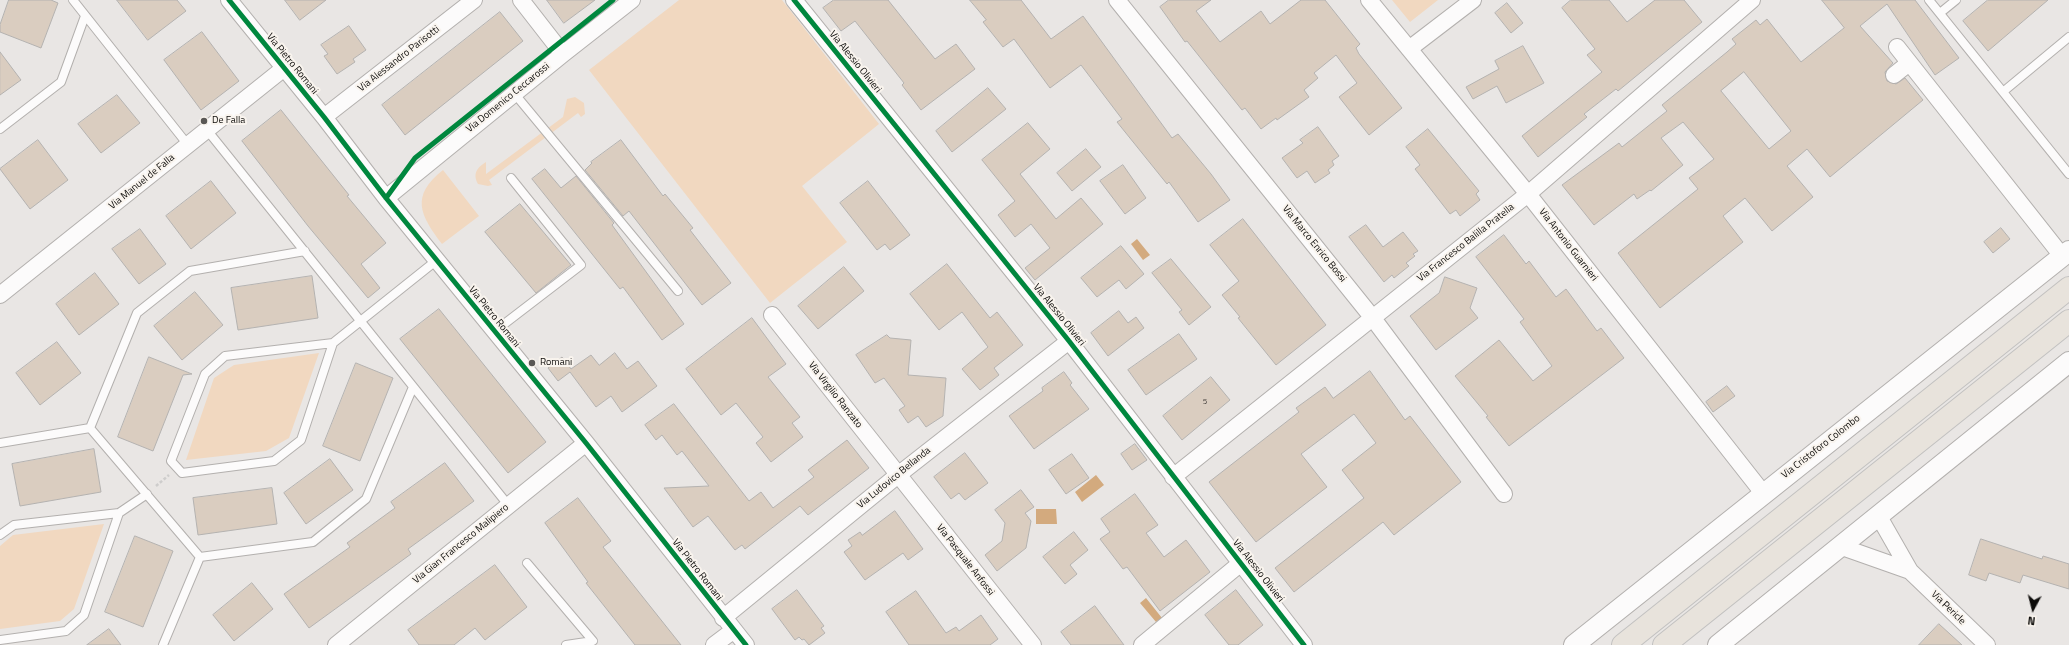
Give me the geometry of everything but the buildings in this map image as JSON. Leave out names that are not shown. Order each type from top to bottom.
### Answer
[{"type":"main road","points":[[1623,645],[2069,288]]},
{"type":"main road","points":[[1664,645],[2069,321]]},
{"type":"street","name":"Via Pietro Romani","points":[[229,0],[283,69],[324,117],[386,198],[586,443],[723,618],[746,645]]},
{"type":"street","name":"Via Alessandro Parisotti","points":[[324,117],[474,0]]},
{"type":"street","points":[[521,0],[563,54]]},
{"type":"street","name":"Via Domenico Ceccarossi","points":[[386,198],[514,93],[632,0]]},
{"type":"street","name":"Via Marco Enrico Bossi","points":[[1117,0],[1372,317],[1504,494]]},
{"type":"street","name":"Via Antonio Guarnieri","points":[[1369,0],[1528,194],[1763,493]]},
{"type":"street","points":[[1409,49],[1473,0]]},
{"type":"street","name":"Via Francesco Balilla Pratella","points":[[1173,477],[1528,194],[1752,0]]},
{"type":"street","name":"Via Alessio Olivieri","points":[[798,2],[1069,341],[1304,645]]},
{"type":"street","points":[[1897,47],[2066,253]]},
{"type":"street","points":[[1894,75],[1909,63]]},
{"type":"street","name":"Via Manuel de Falla","points":[[0,295],[283,69]]},
{"type":"street","name":"Via Cristoforo Colombo","points":[[1574,645],[2066,253]]},
{"type":"street","name":"Via Virgilio Ranzato","points":[[772,315],[898,474]]},
{"type":"street","name":"Via Ludovico Bellanda","points":[[723,618],[898,474],[1069,341]]},
{"type":"street","points":[[1718,645],[2069,362]]},
{"type":"street","name":"Via Gian Francesco Malipiero","points":[[336,645],[586,443]]},
{"type":"street","name":"Via Pasquale Anfossi","points":[[898,474],[1033,645]]},
{"type":"street","name":"Via Pericle","points":[[1878,515],[1910,571],[1988,645]]},
{"type":"street","name":"Via Pericle","points":[[1842,546],[1910,571]]},
{"type":"street","points":[[1142,645],[1241,563]]},
{"type":"street","points":[[714,645],[734,630]]},
{"type":"lane","points":[[73,0],[188,145]]},
{"type":"lane","points":[[1929,0],[2004,91],[2069,174]]},
{"type":"lane","points":[[1940,13],[1956,0]]},
{"type":"lane","points":[[0,129],[61,82],[86,16]]},
{"type":"lane","points":[[2004,91],[2069,38]]},
{"type":"lane","points":[[514,93],[678,291]]},
{"type":"lane","points":[[207,130],[509,506]]},
{"type":"lane","points":[[495,331],[581,265],[510,178]]},
{"type":"lane","points":[[90,428],[137,313],[190,270],[305,251]]},
{"type":"lane","points":[[333,342],[301,440],[274,461],[182,473],[171,461],[205,374],[225,356],[333,342],[437,260]]},
{"type":"lane","points":[[200,557],[313,542],[366,499],[413,387]]},
{"type":"lane","points":[[0,443],[90,428]]},
{"type":"lane","points":[[90,428],[200,557]]},
{"type":"lane","points":[[0,535],[14,525],[119,513],[147,494]]},
{"type":"lane","points":[[0,640],[66,631],[84,615],[119,513]]},
{"type":"lane","points":[[163,645],[200,557]]},
{"type":"lane","points":[[527,563],[593,641],[566,645]]},
{"type":"path","points":[[147,494],[178,468]]},
{"type":"shaded area","points":[[679,0],[782,0],[879,124],[802,186],[847,242],[770,303],[589,70]]},
{"type":"shaded area","points":[[1392,0],[1438,0],[1410,22]]},
{"type":"shaded area","points":[[575,97],[584,103],[585,114],[581,117],[578,113],[489,180],[492,185],[488,186],[478,184],[476,174],[481,166],[486,162],[486,174],[563,117],[567,99]]},
{"type":"shaded area","points":[[443,170],[479,216],[442,244],[434,234],[424,215],[422,197],[426,188],[433,179]]},
{"type":"shaded area","points":[[1137,239],[1150,255],[1143,260],[1131,244]]},
{"type":"shaded area","points":[[319,353],[289,438],[266,451],[186,460],[214,378],[234,365]]},
{"type":"shaded area","points":[[1096,475],[1104,485],[1082,502],[1075,492]]},
{"type":"shaded area","points":[[1036,509],[1056,509],[1057,524],[1036,524]]},
{"type":"shaded area","points":[[104,524],[74,609],[60,621],[0,629],[0,546],[13,535]]},
{"type":"shaded area","points":[[1146,598],[1162,618],[1156,622],[1140,603]]},
{"type":"cycle path","points":[[229,0],[324,117],[386,198],[586,443],[746,645]]},
{"type":"cycle path","points":[[386,198],[415,158],[613,0]]},
{"type":"cycle path","points":[[794,0],[1069,341],[1304,645]]},
{"type":"place","name":"De Falla","points":[[204,121]]},
{"type":"place","name":"Romani","points":[[532,363]]}]
